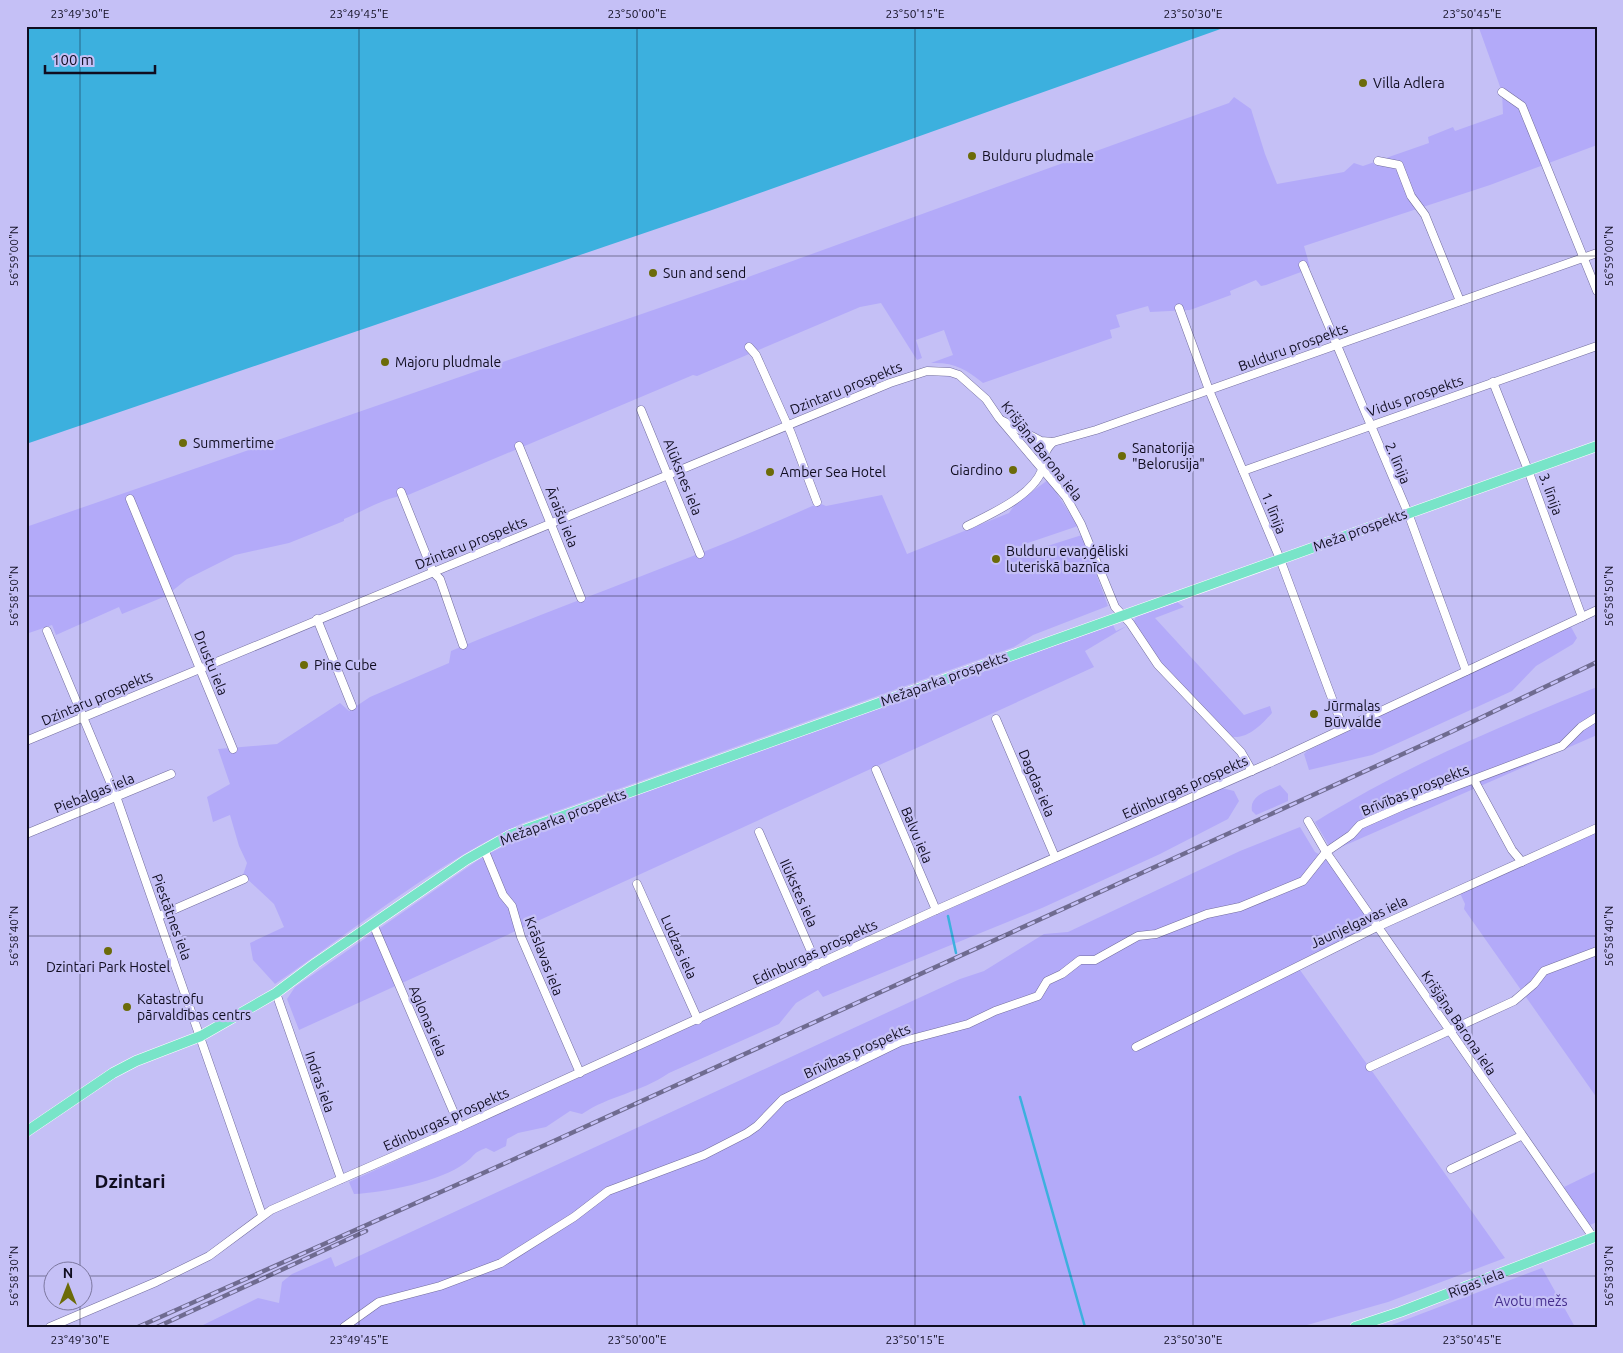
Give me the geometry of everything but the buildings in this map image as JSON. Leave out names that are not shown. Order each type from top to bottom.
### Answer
[{"type":"main road","name":"Meža prospekts","points":[[1123,615],[1597,446]]},
{"type":"main road","name":"Mežaparka prospekts","points":[[26,1132],[113,1073],[136,1061],[201,1036],[276,993],[372,924],[484,849],[519,832],[1123,615]]},
{"type":"main road","name":"Rīgas iela","points":[[1355,1327],[1400,1312],[1595,1237]]},
{"type":"street","points":[[1502,92],[1522,106],[1597,291]]},
{"type":"street","points":[[1378,161],[1399,165],[1411,196],[1426,215],[1460,301]]},
{"type":"street","name":"Bulduru prospekts","points":[[1053,442],[1096,430],[1597,252]]},
{"type":"street","name":"2. līnija","points":[[1303,265],[1369,425],[1408,513],[1466,672]]},
{"type":"street","name":"1. līnija","points":[[1179,308],[1210,390],[1280,559],[1343,728]]},
{"type":"street","name":"Vidus prospekts","points":[[1243,471],[1597,346]]},
{"type":"street","points":[[749,347],[756,356],[817,502]]},
{"type":"street","name":"Dzintaru prospekts","points":[[26,741],[890,383],[927,371]]},
{"type":"street","name":"Krišjāņa Barona iela","points":[[927,371],[950,372],[959,375],[986,399],[999,418],[1066,497],[1081,524],[1115,607],[1123,615],[1158,665],[1241,752],[1252,771]]},
{"type":"street","name":"3. līnija","points":[[1493,382],[1528,470],[1582,617]]},
{"type":"street","name":"Alūksnes iela","points":[[641,410],[700,554]]},
{"type":"street","points":[[999,418],[1041,441],[1053,442]]},
{"type":"street","points":[[967,526],[1009,505],[1028,490],[1042,469],[1044,452],[1053,442]]},
{"type":"street","name":"Āraišu iela","points":[[519,446],[582,598]]},
{"type":"street","points":[[401,492],[433,572],[440,579],[463,645]]},
{"type":"street","name":"Drustu iela","points":[[130,499],[233,749]]},
{"type":"street","name":"Edinburgas prospekts","points":[[50,1327],[182,1270],[209,1256],[262,1215],[698,1020],[936,910],[1252,771],[1597,610]]},
{"type":"street","points":[[317,619],[352,706]]},
{"type":"street","name":"Piestātnes iela","points":[[47,631],[116,796],[262,1215]]},
{"type":"street","name":"Brīvības prospekts","points":[[344,1327],[379,1302],[440,1286],[501,1263],[574,1217],[608,1191],[704,1155],[747,1133],[757,1126],[783,1099],[891,1046],[938,1031],[968,1024],[995,1011],[1038,996],[1047,981],[1062,974],[1080,960],[1094,960],[1105,956],[1138,936],[1156,934],[1207,914],[1240,907],[1302,881],[1326,852],[1351,835],[1360,825],[1403,806],[1562,746],[1581,727],[1597,717]]},
{"type":"street","name":"Dagdas iela","points":[[996,718],[1055,858]]},
{"type":"street","name":"Balvu iela","points":[[876,770],[936,910]]},
{"type":"street","name":"Piebalgas iela","points":[[26,834],[170,774]]},
{"type":"street","points":[[1474,780],[1512,850],[1522,862]]},
{"type":"street","name":"Krišjāņa Barona iela","points":[[1308,821],[1326,852],[1449,1032],[1521,1136],[1595,1237]]},
{"type":"street","name":"Jaunjelgavas iela","points":[[1136,1047],[1377,927],[1597,828]]},
{"type":"street","name":"Ilūkstes iela","points":[[759,832],[817,965]]},
{"type":"street","name":"Krāslavas iela","points":[[484,849],[503,895],[512,906],[530,962],[580,1073]]},
{"type":"street","points":[[159,916],[244,879]]},
{"type":"street","name":"Ludzas iela","points":[[637,884],[698,1020]]},
{"type":"street","name":"Aglonas iela","points":[[372,924],[460,1127]]},
{"type":"street","points":[[1370,1067],[1514,1001],[1534,984],[1544,971],[1597,951]]},
{"type":"street","name":"Indras iela","points":[[276,993],[341,1179]]},
{"type":"street","points":[[1451,1168],[1521,1136]]},
{"type":"green space","points":[[1482,26],[1597,26],[1597,145],[1490,185],[1304,246],[1310,267],[1266,285],[1261,286],[1256,280],[1230,291],[1231,295],[1190,310],[1150,312],[1148,306],[1116,315],[1120,327],[1110,330],[1112,338],[983,383],[959,367],[931,363],[953,355],[944,330],[916,340],[922,358],[917,360],[881,303],[860,307],[408,495],[382,501],[344,519],[344,521],[289,543],[235,555],[187,579],[166,596],[122,614],[119,607],[56,635],[52,625],[26,634],[26,527],[740,280],[1229,103],[1234,97],[1251,109],[1265,154],[1277,184],[1344,172],[1354,163],[1363,166],[1429,143],[1428,137],[1453,127],[1455,131],[1503,114],[1502,92],[1479,28]]},
{"type":"green space","points":[[1048,480],[1078,526],[1022,545],[1025,553],[1082,535],[1108,606],[1033,635],[1014,647],[523,823],[490,839],[427,877],[275,984],[253,960],[250,943],[284,927],[274,904],[243,875],[247,863],[239,846],[230,815],[213,822],[207,797],[230,784],[218,749],[277,744],[340,703],[349,711],[370,697],[449,663],[451,651],[728,542],[819,503],[826,506],[882,495],[907,554],[1009,513],[1016,503]]},
{"type":"green space","points":[[1177,602],[1184,607],[1155,618],[1244,715],[1270,706],[1272,713],[1249,733],[1233,737],[1177,683],[1150,651],[1141,636],[1134,621],[1136,617]]},
{"type":"green space","points":[[1113,625],[1116,631],[1127,626],[1085,651],[1094,667],[299,1030],[287,999],[295,987],[484,856],[537,830]]},
{"type":"green space","points":[[1570,625],[1577,638],[1573,644],[1536,666],[1512,691],[1372,755],[1309,770],[1304,754],[1307,751]]},
{"type":"green space","points":[[1597,687],[1597,735],[1332,851],[1315,822],[1417,765],[1488,732]]},
{"type":"green space","points":[[1280,785],[1288,794],[1288,801],[1256,815],[1252,811],[1252,806],[1256,797]]},
{"type":"green space","points":[[1222,788],[1234,791],[1239,801],[1228,819],[1160,854],[1042,908],[823,997],[818,990],[796,1003],[779,1024],[669,1073],[647,1085],[603,1102],[582,1114],[570,1111],[546,1127],[518,1133],[507,1139],[506,1146],[494,1152],[486,1148],[481,1150],[465,1163],[442,1175],[412,1185],[354,1194],[349,1182],[934,916]]},
{"type":"green space","points":[[1300,827],[1315,852],[1322,856],[1326,852],[1372,925],[1295,963],[1505,1258],[1388,1302],[1300,1327],[199,1327],[258,1298],[279,1303],[282,1282],[292,1274],[331,1257],[335,1267],[960,979],[984,971],[1044,934],[1068,932],[1240,851]]},
{"type":"green space","points":[[1597,828],[1597,1098],[1464,909],[1465,904],[1460,893]]},
{"type":"green space","points":[[1597,1171],[1597,1222],[1590,1225],[1564,1187]]},
{"type":"green space","name":"Avotu mežs","points":[[1542,1268],[1575,1327],[1386,1327],[1397,1323]]},
{"type":"water","points":[[26,26],[1229,26],[712,210],[26,444]]},
{"type":"waterway","points":[[948,916],[956,953]]},
{"type":"waterway","points":[[1020,1097],[1085,1327]]},
{"type":"railway","points":[[138,1327],[510,1161],[1451,732],[1597,662]]},
{"type":"railway","points":[[157,1327],[366,1231]]},
{"type":"place","name":"Villa Adlera","points":[[1363,83]]},
{"type":"place","name":"Bulduru pludmale","points":[[972,156]]},
{"type":"place","name":"Sun and send","points":[[653,273]]},
{"type":"place","name":"Majoru pludmale","points":[[385,362]]},
{"type":"place","name":"Summertime","points":[[183,443]]},
{"type":"place","name":"Sanatorija \"Belorusija\"","points":[[1122,456]]},
{"type":"place","name":"Giardino","points":[[1013,470]]},
{"type":"place","name":"Amber Sea Hotel","points":[[770,472]]},
{"type":"place","name":"Bulduru evaņģēliski luteriskā baznīca","points":[[996,559]]},
{"type":"place","name":"Pine Cube","points":[[304,665]]},
{"type":"place","name":"Jūrmalas Būvvalde","points":[[1314,714]]},
{"type":"place","name":"Dzintari Park Hostel","points":[[108,951]]},
{"type":"place","name":"Katastrofu pārvaldības centrs","points":[[127,1007]]},
{"type":"district","name":"Dzintari","points":[[130,1181]]}]
